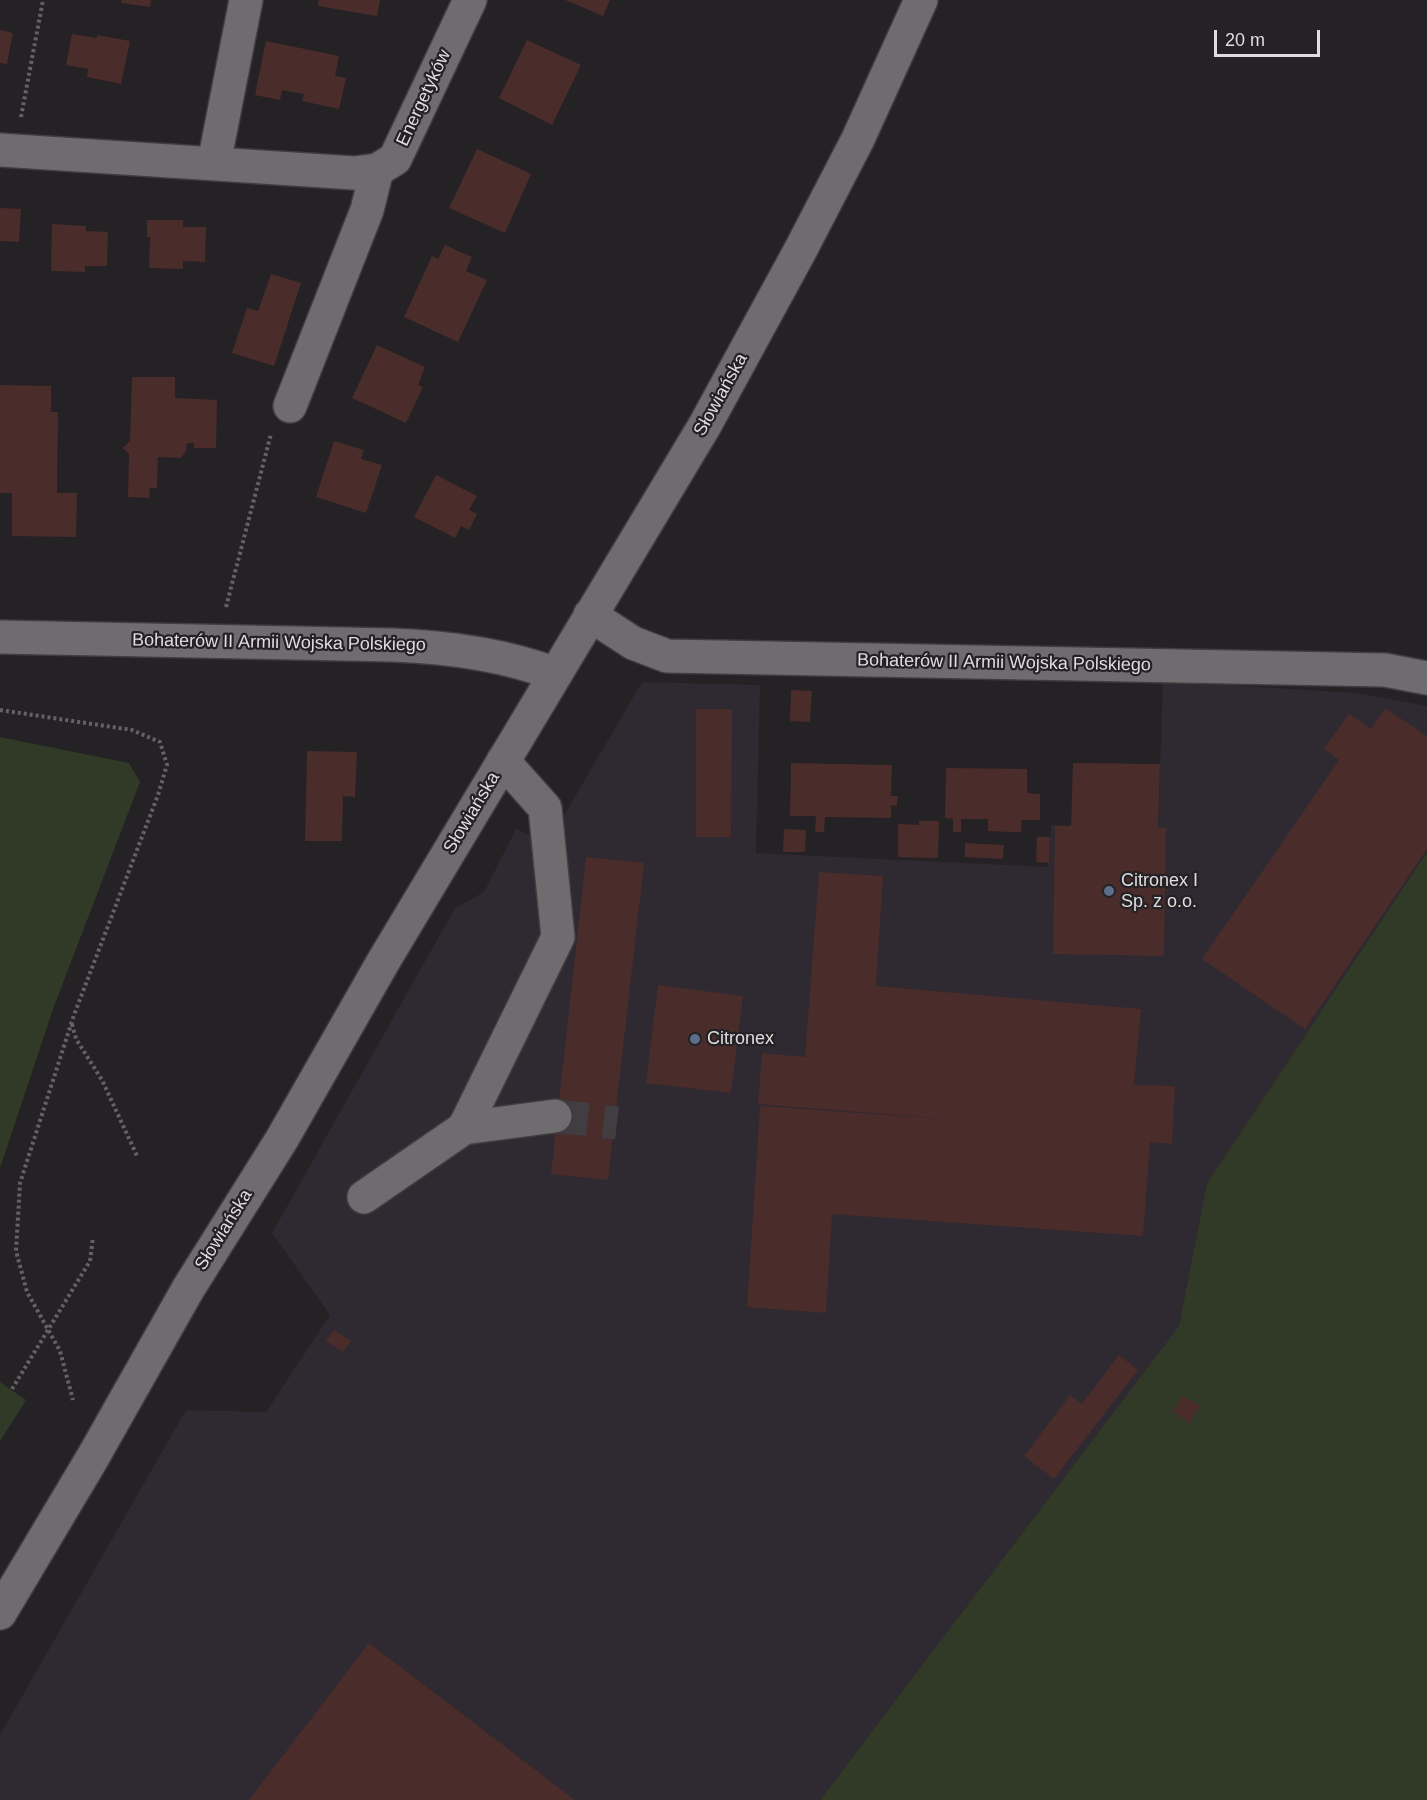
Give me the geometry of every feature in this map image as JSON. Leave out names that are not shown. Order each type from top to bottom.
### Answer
[{"type":"street","points":[[214,163],[246,0]]},
{"type":"street","name":"Energetyków","points":[[377,170],[395,159],[470,0]]},
{"type":"street","name":"Słowiańska","points":[[0,1613],[93,1457],[188,1289],[282,1139],[383,962],[705,425],[858,139],[921,0]]},
{"type":"street","points":[[7,150],[354,173],[377,170],[367,210],[290,406]]},
{"type":"street","name":"Bohaterów II Armii Wojska Polskiego","points":[[590,615],[633,643],[667,656],[1385,670],[1427,678]]},
{"type":"street","name":"Bohaterów II Armii Wojska Polskiego","points":[[0,637],[439,647],[486,655],[555,674]]},
{"type":"street","points":[[464,1128],[558,936],[545,808],[503,761]]},
{"type":"street","points":[[364,1197],[464,1128],[555,1116]]},
{"type":"path","points":[[7,150],[43,0]]},
{"type":"path","points":[[224,617],[279,404],[290,406]]},
{"type":"path","points":[[0,710],[132,730],[160,742],[167,765],[158,795],[72,1023],[20,1183],[16,1251],[27,1292],[60,1351],[73,1400]]},
{"type":"path","points":[[72,1023],[76,1039],[102,1080],[138,1158]]},
{"type":"path","points":[[12,1389],[90,1261],[93,1238]]},
{"type":"shaded area","name":"Citronex","points":[[1163,681],[1355,693],[1427,706],[1427,852],[1207,1183],[1179,1326],[820,1800],[0,1800],[0,1735],[186,1410],[266,1412],[330,1315],[272,1233],[455,908],[484,892],[516,829],[548,843],[642,682],[760,685],[756,853],[1048,867],[1051,825],[1158,828]]},
{"type":"green space","points":[[0,737],[129,763],[140,782],[53,1009],[0,1168]]},
{"type":"green space","points":[[1427,852],[1427,1800],[820,1800],[1179,1326],[1207,1183]]},
{"type":"green space","points":[[0,1382],[26,1400],[0,1441]]},
{"type":"building","points":[[122,0],[151,0],[150,7],[121,3]]},
{"type":"building","points":[[319,0],[380,0],[377,16],[318,6]]},
{"type":"building","points":[[565,0],[610,0],[603,16]]},
{"type":"building","points":[[0,30],[13,33],[7,64],[0,63]]},
{"type":"building","points":[[72,34],[97,38],[97,35],[130,41],[121,84],[87,77],[88,69],[66,65]]},
{"type":"building","points":[[527,40],[581,65],[552,125],[499,98]]},
{"type":"building","points":[[266,41],[339,56],[335,76],[346,78],[339,109],[302,101],[304,94],[282,90],[280,100],[255,95]]},
{"type":"building","points":[[477,149],[531,174],[505,233],[449,208]]},
{"type":"building","points":[[0,208],[21,209],[19,242],[0,241]]},
{"type":"building","points":[[147,220],[183,220],[183,227],[206,227],[205,262],[183,261],[183,269],[149,268],[150,237],[147,237]]},
{"type":"building","points":[[52,224],[86,226],[86,231],[108,232],[107,266],[85,266],[85,272],[51,271]]},
{"type":"building","points":[[445,245],[472,257],[466,271],[487,280],[458,342],[404,317],[432,256],[438,259]]},
{"type":"building","points":[[271,274],[301,283],[274,366],[232,353],[247,308],[258,311]]},
{"type":"building","points":[[377,345],[425,367],[418,385],[423,387],[406,423],[352,398]]},
{"type":"building","points":[[132,377],[175,377],[175,398],[217,400],[216,448],[194,448],[194,443],[187,443],[186,451],[181,458],[158,457],[157,488],[150,488],[149,498],[128,497],[129,454],[123,448],[130,441]]},
{"type":"building","points":[[0,385],[51,386],[51,412],[58,412],[57,493],[77,493],[76,537],[12,536],[12,493],[0,493]]},
{"type":"building","points":[[334,441],[364,450],[361,459],[382,465],[366,513],[316,497]]},
{"type":"building","points":[[436,475],[477,496],[469,510],[477,514],[469,530],[461,526],[455,538],[414,517]]},
{"type":"building","points":[[791,690],[812,691],[810,722],[790,721]]},
{"type":"building","points":[[1385,708],[1427,736],[1427,849],[1305,1029],[1202,959],[1339,760],[1324,749],[1349,714],[1371,729]]},
{"type":"building","points":[[696,709],[732,709],[731,837],[696,837]]},
{"type":"building","points":[[307,751],[357,752],[355,797],[343,796],[342,841],[305,841]]},
{"type":"building","points":[[791,763],[892,765],[891,796],[898,796],[897,806],[891,805],[891,818],[825,817],[824,832],[815,832],[816,816],[790,816]]},
{"type":"building","name":"Citronex I Sp. z o.o.","points":[[1073,763],[1160,764],[1158,828],[1166,827],[1164,956],[1053,954],[1055,826],[1071,826]]},
{"type":"building","points":[[946,768],[1027,769],[1027,793],[1040,794],[1040,820],[1022,820],[1021,832],[1011,832],[988,831],[988,819],[961,819],[961,832],[953,832],[953,819],[945,818]]},
{"type":"building","points":[[919,821],[939,821],[938,858],[898,857],[898,824],[919,825]]},
{"type":"building","points":[[784,829],[806,830],[805,852],[783,852]]},
{"type":"building","points":[[1037,837],[1050,837],[1049,863],[1036,862]]},
{"type":"building","points":[[965,843],[1004,845],[1003,859],[965,857]]},
{"type":"building","points":[[586,857],[644,863],[608,1180],[551,1174]]},
{"type":"building","points":[[819,872],[883,876],[876,986],[1141,1009],[1134,1085],[1175,1086],[1172,1144],[1150,1142],[1143,1236],[832,1214],[826,1313],[747,1307],[760,1106],[973,1121],[758,1104],[762,1053],[805,1057]]},
{"type":"building","name":"Citronex","points":[[658,985],[743,996],[731,1093],[646,1083]]},
{"type":"building","points":[[334,1330],[351,1341],[343,1352],[326,1341]]},
{"type":"building","points":[[1119,1355],[1138,1370],[1054,1479],[1024,1456],[1070,1395],[1082,1404]]},
{"type":"building","points":[[1183,1396],[1200,1406],[1190,1423],[1173,1412]]},
{"type":"building","points":[[369,1643],[575,1800],[249,1800]]},
{"type":"tunnel","points":[[555,1116],[617,1123]]},
{"type":"place","name":"Citronex I Sp. z o.o.","points":[[1109,891]]},
{"type":"place","name":"Citronex","points":[[695,1039]]}]
